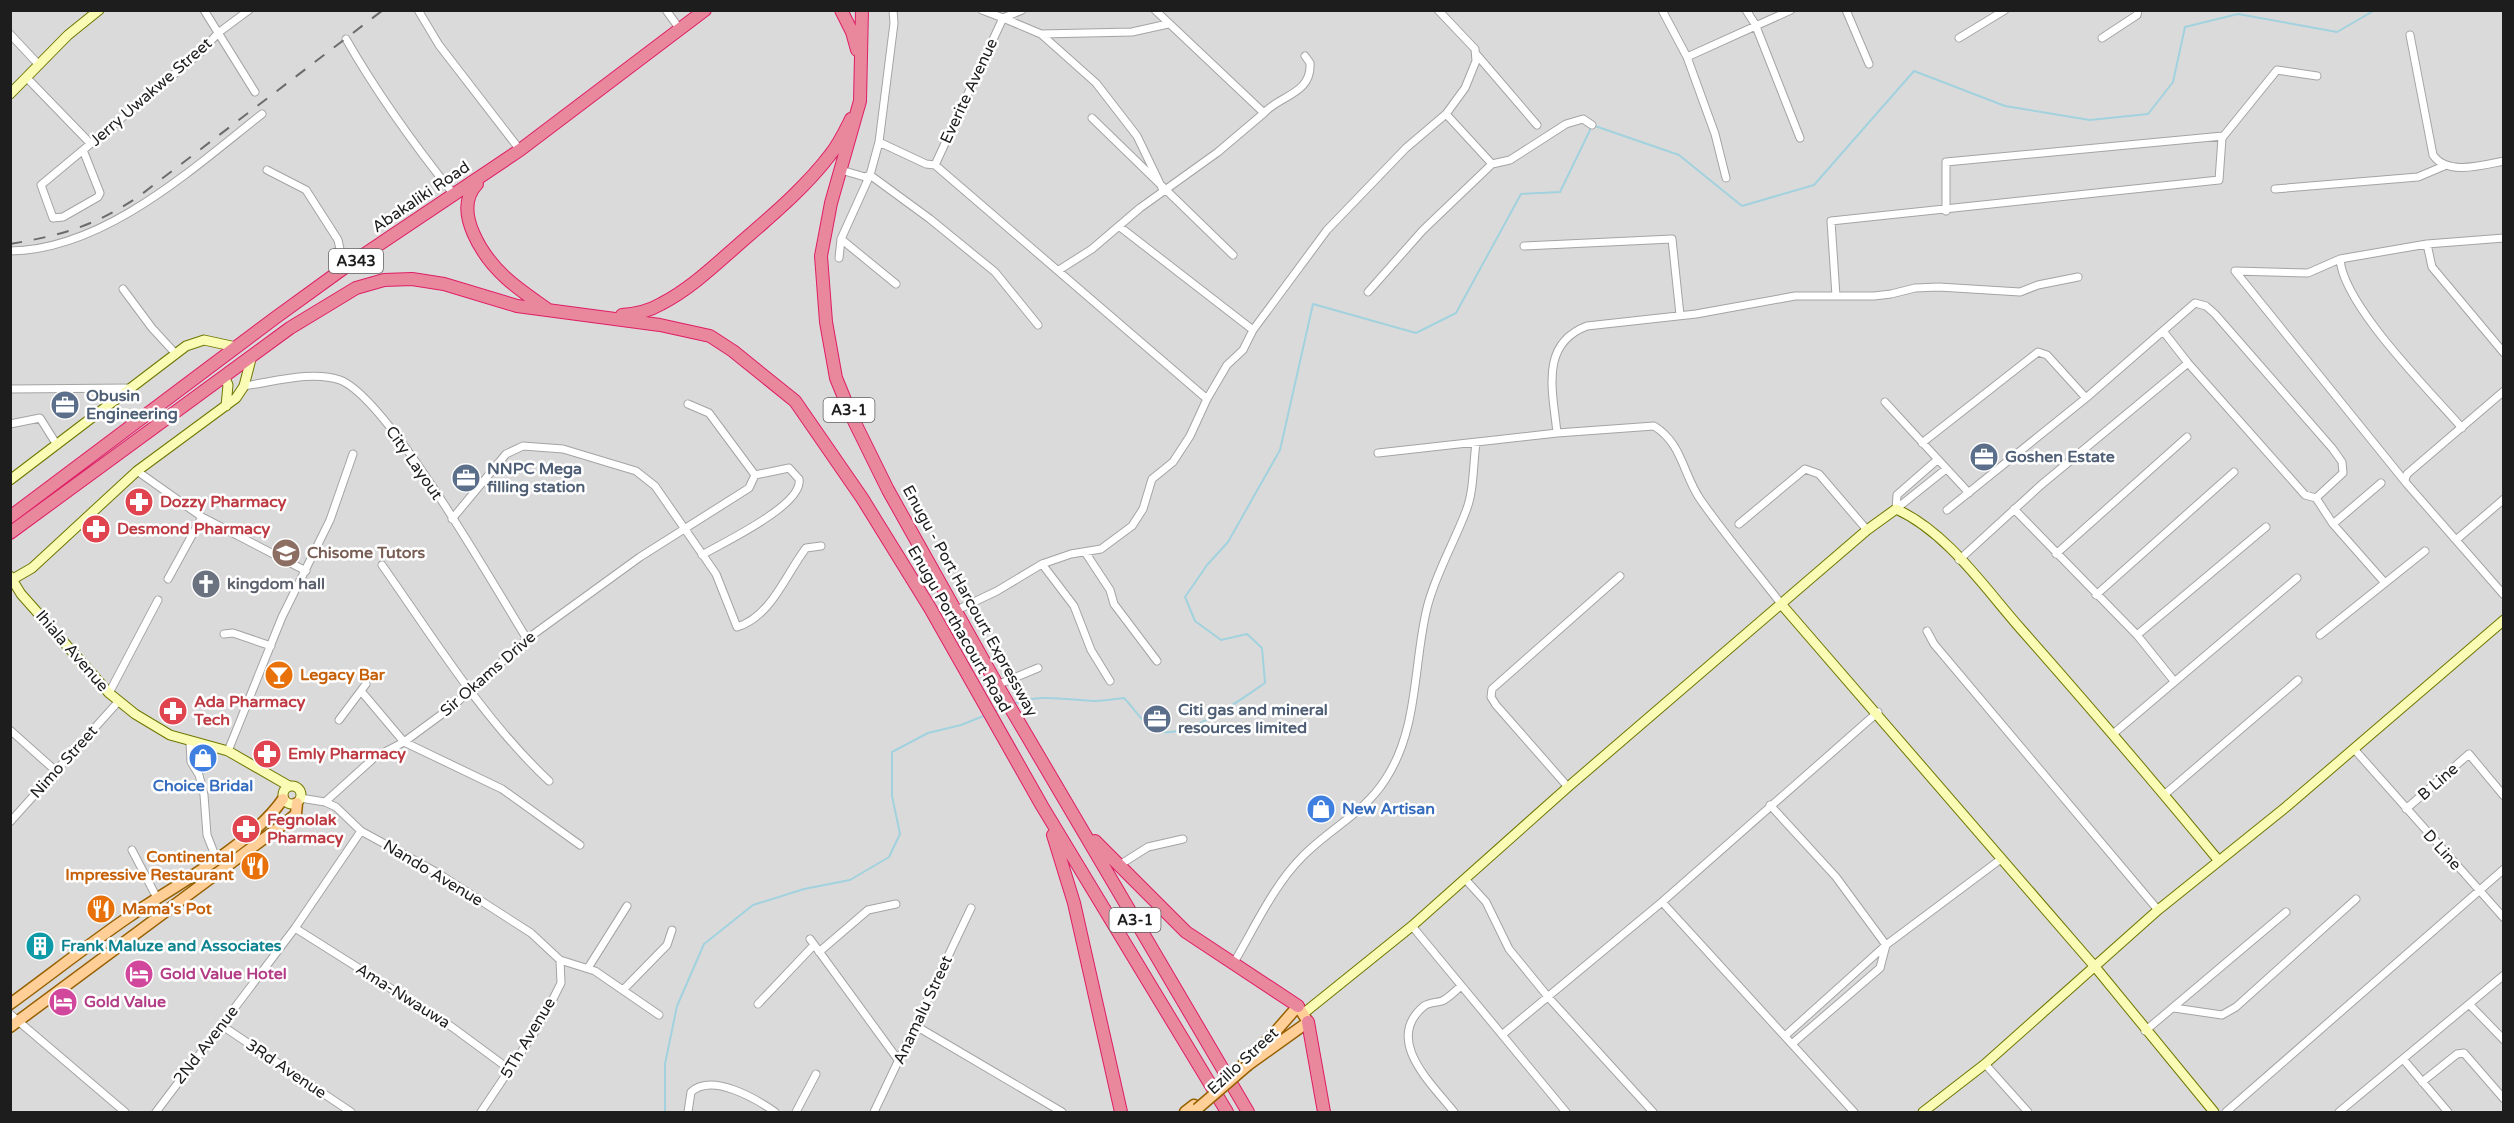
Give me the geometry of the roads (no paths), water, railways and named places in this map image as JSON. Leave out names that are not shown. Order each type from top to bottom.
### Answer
[{"type":"highway","name":"Abakaliki Road","points":[[10,517],[223,350],[236,347],[344,268],[455,196],[520,150],[705,10]]},
{"type":"highway","name":"A343","points":[[841,10],[852,32],[860,63]]},
{"type":"highway","name":"A343","points":[[860,63],[862,10]]},
{"type":"highway","name":"Enugu - Port Harcourt Expressway","points":[[860,63],[860,101],[824,234],[821,256],[826,322],[836,378],[852,417],[888,490],[1022,728],[1248,1113]]},
{"type":"highway","name":"A343","points":[[600,318],[637,314],[651,309],[691,285],[776,213],[807,180],[836,147],[860,101]]},
{"type":"highway","name":"A343","points":[[490,171],[471,190],[468,197],[467,212],[472,231],[504,276],[547,309]]},
{"type":"highway","name":"A343","points":[[10,533],[322,307],[357,288],[384,280],[412,279],[444,284],[517,306],[547,309]]},
{"type":"highway","name":"Enugu Porthacourt Road","points":[[547,309],[660,325],[710,336],[795,401],[862,498],[936,617],[1042,806],[1227,1113]]},
{"type":"highway","points":[[1042,806],[1064,866],[1074,903],[1121,1113]]},
{"type":"highway","points":[[1083,831],[1186,932],[1304,1014],[1324,1113]]},
{"type":"main road","points":[[10,94],[68,35],[99,10]]},
{"type":"main road","points":[[10,480],[176,353],[200,340],[223,350]]},
{"type":"main road","name":"Ihiala Avenue","points":[[251,359],[244,386],[226,406],[137,471],[32,568],[11,578],[21,594],[118,702],[150,725],[190,742],[228,751],[289,786],[297,788],[299,800]]},
{"type":"main road","points":[[225,378],[228,385],[226,406]]},
{"type":"main road","points":[[1304,1014],[1466,880],[1568,787],[1867,530],[1896,509],[1917,519],[1959,560],[2114,734],[2219,861]]},
{"type":"main road","points":[[1782,605],[1878,712],[2096,968],[2214,1113]]},
{"type":"main road","points":[[1923,1113],[1985,1064],[2096,968],[2158,910],[2354,749],[2504,620]]},
{"type":"main road","points":[[264,771],[290,804],[299,800]]},
{"type":"main road","points":[[10,1004],[216,858],[269,816],[289,786]]},
{"type":"main road","points":[[14,1020],[285,823],[296,814],[299,800]]},
{"type":"main road","name":"Ezillo Street","points":[[1246,1064],[1270,1038],[1304,1014]]},
{"type":"main road","name":"Ezillo Street","points":[[1185,1113],[1195,1109],[1304,1014]]},
{"type":"street","points":[[204,10],[255,92]]},
{"type":"street","name":"Jerry Uwakwe Street","points":[[83,150],[99,195],[93,201],[63,217],[53,218],[40,185],[202,51],[218,33],[249,10]]},
{"type":"street","points":[[418,10],[439,45],[520,150]]},
{"type":"street","points":[[666,10],[680,28]]},
{"type":"street","points":[[839,258],[841,239],[870,175],[879,142],[894,23],[893,10]]},
{"type":"street","points":[[982,10],[1041,34],[1096,83],[1131,127],[1163,189]]},
{"type":"street","points":[[1003,18],[1022,10]]},
{"type":"street","points":[[1155,10],[1264,113]]},
{"type":"street","points":[[1438,10],[1475,49],[1477,55],[1537,124]]},
{"type":"street","points":[[1662,10],[1687,57],[1715,134],[1726,178]]},
{"type":"street","points":[[1746,10],[1755,24],[1800,138]]},
{"type":"street","points":[[1687,57],[1755,24],[1791,10]]},
{"type":"street","points":[[1846,10],[1869,64]]},
{"type":"street","points":[[1959,38],[2005,10]]},
{"type":"street","points":[[2102,38],[2137,15],[2138,10]]},
{"type":"street","name":"Everite Avenue","points":[[935,165],[1003,18]]},
{"type":"street","points":[[1041,34],[1132,32],[1168,24]]},
{"type":"street","points":[[10,34],[39,65]]},
{"type":"street","points":[[2409,35],[2433,156],[2444,166]]},
{"type":"street","points":[[346,39],[370,80],[415,146],[455,196]]},
{"type":"street","points":[[957,610],[997,591],[1042,564],[1108,546],[1137,519],[1152,479],[1173,462],[1190,436],[1207,399],[1227,365],[1243,350],[1253,330],[1327,230],[1406,148],[1446,114],[1466,88],[1477,55]]},
{"type":"street","points":[[1059,270],[1120,227],[1163,189],[1218,152],[1264,113],[1296,92],[1307,80],[1310,63],[1305,56]]},
{"type":"street","points":[[1836,296],[1831,221],[1946,211],[2219,180],[2223,136],[2277,70],[2317,76]]},
{"type":"street","points":[[27,78],[90,143]]},
{"type":"street","points":[[10,251],[53,246],[113,222],[150,198],[262,114]]},
{"type":"street","points":[[1446,114],[1492,164]]},
{"type":"street","points":[[1092,118],[1233,255]]},
{"type":"street","points":[[1368,292],[1423,230],[1492,164],[1510,160],[1566,124],[1583,119],[1592,125]]},
{"type":"street","points":[[1946,211],[1946,162],[2223,136]]},
{"type":"street","points":[[879,142],[926,164],[935,165],[1207,399]]},
{"type":"street","points":[[2275,189],[2418,177],[2444,166],[2504,160]]},
{"type":"street","points":[[267,170],[306,189],[338,240],[344,268]]},
{"type":"street","points":[[841,170],[866,177],[870,175]]},
{"type":"street","points":[[870,175],[930,219],[995,272],[1038,324]]},
{"type":"street","points":[[1120,227],[1253,330]]},
{"type":"street","points":[[2504,238],[2427,244],[2340,259],[2308,273],[2235,271],[2404,480],[2504,595]]},
{"type":"street","points":[[841,239],[896,284]]},
{"type":"street","points":[[1524,246],[1672,239],[1680,315]]},
{"type":"street","points":[[2427,244],[2432,267],[2504,353]]},
{"type":"street","points":[[2340,259],[2340,272],[2366,315],[2462,428]]},
{"type":"street","points":[[1557,433],[1551,381],[1553,364],[1558,347],[1574,331],[1587,326],[1680,315],[1795,296],[1891,294],[1915,288],[1939,287],[2020,292],[2038,285],[2078,277]]},
{"type":"street","points":[[123,289],[152,328],[176,353]]},
{"type":"street","points":[[1947,510],[2086,398],[2195,303],[2206,306],[2215,314],[2342,462],[2343,473],[2316,498],[2310,498],[2301,491],[2188,363],[2163,331]]},
{"type":"street","points":[[1922,443],[2038,352],[2047,355],[2086,398]]},
{"type":"street","points":[[1959,560],[2014,509],[2188,363]]},
{"type":"street","name":"City Layout","points":[[244,386],[316,377],[345,382],[393,432],[452,519],[527,639]]},
{"type":"street","points":[[10,389],[131,388]]},
{"type":"street","points":[[2404,480],[2407,474],[2504,391]]},
{"type":"street","points":[[1885,402],[1969,493]]},
{"type":"street","points":[[688,404],[709,413],[755,475],[789,468],[799,479],[799,487],[790,500],[773,514],[702,555]]},
{"type":"street","points":[[10,424],[40,418],[57,445]]},
{"type":"street","points":[[1378,453],[1557,433],[1654,426],[1667,434],[1685,464],[1698,497],[1782,605]]},
{"type":"street","points":[[2056,554],[2187,437]]},
{"type":"street","points":[[1233,964],[1282,883],[1300,859],[1317,842],[1341,826],[1375,793],[1397,756],[1407,731],[1427,607],[1467,508],[1476,443]]},
{"type":"street","points":[[452,519],[506,454],[515,448],[534,446],[563,449],[636,471],[655,486],[716,574],[735,626],[747,624],[768,605],[806,548],[821,546]]},
{"type":"street","points":[[228,751],[271,646],[330,520],[353,454]]},
{"type":"street","points":[[1896,509],[1897,495],[1937,459]]},
{"type":"street","points":[[1739,524],[1805,469],[1819,474],[1867,530]]},
{"type":"street","points":[[1896,509],[1946,469]]},
{"type":"street","points":[[137,471],[202,517],[306,571]]},
{"type":"street","points":[[2096,595],[2234,472]]},
{"type":"street","name":"Sir Okams Drive","points":[[326,802],[375,757],[404,742],[471,691],[527,639],[605,581],[749,488],[755,475]]},
{"type":"street","points":[[2333,524],[2381,483]]},
{"type":"street","points":[[2316,498],[2333,524],[2385,583]]},
{"type":"street","points":[[2456,540],[2504,499]]},
{"type":"street","points":[[2014,509],[2137,636],[2174,681]]},
{"type":"street","points":[[168,579],[202,517]]},
{"type":"street","points":[[2137,636],[2266,527]]},
{"type":"street","points":[[2320,635],[2425,551]]},
{"type":"street","points":[[1085,552],[1110,590],[1114,604],[1157,661]]},
{"type":"street","points":[[1042,564],[1074,606],[1091,650],[1110,681]]},
{"type":"street","points":[[382,565],[471,691],[524,757],[549,781]]},
{"type":"street","points":[[1568,787],[1496,705],[1491,697],[1492,689],[1620,576]]},
{"type":"street","points":[[2114,734],[2297,578]]},
{"type":"street","points":[[109,693],[158,600]]},
{"type":"street","points":[[1927,631],[1934,644],[2158,910]]},
{"type":"street","points":[[224,634],[233,633],[271,646]]},
{"type":"street","points":[[999,687],[1038,668]]},
{"type":"street","points":[[2164,795],[2298,680]]},
{"type":"street","points":[[339,720],[363,688],[404,742],[502,789],[580,845]]},
{"type":"street","name":"Nimo Street","points":[[10,822],[118,702]]},
{"type":"street","points":[[1503,1034],[1662,902],[1878,712]]},
{"type":"street","points":[[10,730],[57,772]]},
{"type":"street","points":[[190,742],[191,762],[199,776],[204,795],[207,835],[216,858]]},
{"type":"street","name":"D Line","points":[[2354,749],[2504,918]]},
{"type":"street","name":"B Line","points":[[2406,809],[2469,754],[2504,796]]},
{"type":"street","name":"Nando Avenue","points":[[299,800],[326,802],[336,807],[361,831],[436,872],[508,918],[549,946],[560,960]]},
{"type":"street","points":[[1770,805],[1836,877],[1886,945]]},
{"type":"street","name":"2Nd Avenue","points":[[156,1113],[295,928],[361,831]]},
{"type":"street","points":[[1118,866],[1149,848],[1183,839]]},
{"type":"street","points":[[132,850],[157,898]]},
{"type":"street","points":[[1786,1035],[1886,945],[2001,859]]},
{"type":"street","points":[[2226,1113],[2504,869]]},
{"type":"street","points":[[1466,880],[1486,902],[1509,949],[1549,998],[1653,1113]]},
{"type":"street","points":[[2174,1008],[2222,1015],[2236,1007],[2356,899]]},
{"type":"street","points":[[1662,902],[1786,1035],[1854,1113]]},
{"type":"street","points":[[758,1004],[814,945],[868,910],[896,904]]},
{"type":"street","points":[[588,968],[627,906]]},
{"type":"street","name":"Anamalu Street","points":[[874,1113],[971,908]]},
{"type":"street","points":[[2145,1031],[2286,912]]},
{"type":"street","points":[[1412,926],[1566,1113]]},
{"type":"street","name":"Ama-Nwauwa","points":[[295,928],[452,1027],[509,1069]]},
{"type":"street","points":[[623,990],[667,945],[672,930]]},
{"type":"street","points":[[814,945],[899,1061]]},
{"type":"street","points":[[1793,1043],[1880,968],[1886,945]]},
{"type":"street","points":[[560,960],[588,968],[659,1015]]},
{"type":"street","name":"5Th Avenue","points":[[481,1113],[536,1030],[561,982],[560,960]]},
{"type":"street","points":[[2339,1113],[2504,975]]},
{"type":"street","points":[[1454,1113],[1416,1064],[1407,1044],[1411,1027],[1423,1007],[1442,1000],[1460,987]]},
{"type":"street","points":[[2469,1004],[2504,1040]]},
{"type":"street","points":[[14,1020],[125,1113]]},
{"type":"street","name":"3Rd Avenue","points":[[221,1025],[351,1113]]},
{"type":"street","points":[[916,1026],[1062,1113]]},
{"type":"street","points":[[2422,1082],[2457,1054],[2464,1053],[2504,1099]]},
{"type":"street","points":[[2403,1059],[2448,1113]]},
{"type":"street","points":[[1985,1064],[2028,1113]]},
{"type":"street","points":[[796,1113],[816,1074]]},
{"type":"street","points":[[688,1113],[691,1092],[704,1084],[724,1088],[775,1113]]},
{"type":"waterway","points":[[1595,126],[1679,155],[1742,206],[1814,185],[1914,71],[2005,106],[2090,120],[2148,114],[2173,82],[2185,27],[2238,14],[2337,32],[2375,10]]},
{"type":"waterway","points":[[1013,704],[1043,698],[1095,701],[1124,698],[1153,729],[1165,732],[1179,731],[1211,718],[1265,683],[1262,648],[1247,634],[1221,640],[1195,621],[1185,597],[1207,565],[1228,542],[1280,450],[1313,304],[1416,333],[1456,313],[1521,194],[1560,192],[1591,128]]},
{"type":"waterway","points":[[994,712],[1005,707]]},
{"type":"waterway","points":[[665,1112],[665,1064],[677,1006],[704,944],[753,905],[804,889],[850,880],[889,857],[900,834],[892,796],[892,752],[928,733],[961,725],[986,715]]},
{"type":"railway","points":[[10,244],[77,228],[107,215],[138,197],[383,10]]},
{"type":"place","name":"Obusin Engineering","points":[[65,405]]},
{"type":"place","name":"Goshen Estate","points":[[1984,457]]},
{"type":"place","name":"NNPC Mega filling station","points":[[466,478]]},
{"type":"place","name":"Dozzy Pharmacy","points":[[139,502]]},
{"type":"place","name":"Desmond Pharmacy","points":[[96,529]]},
{"type":"place","name":"Chisome Tutors","points":[[286,553]]},
{"type":"place","name":"kingdom hall","points":[[206,584]]},
{"type":"place","name":"Legacy Bar","points":[[279,675]]},
{"type":"place","name":"Ada Pharmacy Tech","points":[[173,711]]},
{"type":"place","name":"Citi gas and mineral resources limited","points":[[1157,719]]},
{"type":"place","name":"Emly Pharmacy","points":[[267,754]]},
{"type":"place","name":"Choice Bridal","points":[[203,758]]},
{"type":"place","name":"New Artisan","points":[[1321,809]]},
{"type":"place","name":"Fegnolak Pharmacy","points":[[246,829]]},
{"type":"place","name":"Continental Impressive Restaurant","points":[[255,866]]},
{"type":"place","name":"Mama's Pot","points":[[101,909]]},
{"type":"place","name":"Frank Maluze and Associates","points":[[40,946]]},
{"type":"place","name":"Gold Value Hotel","points":[[139,974]]},
{"type":"place","name":"Gold Value","points":[[63,1002]]}]
